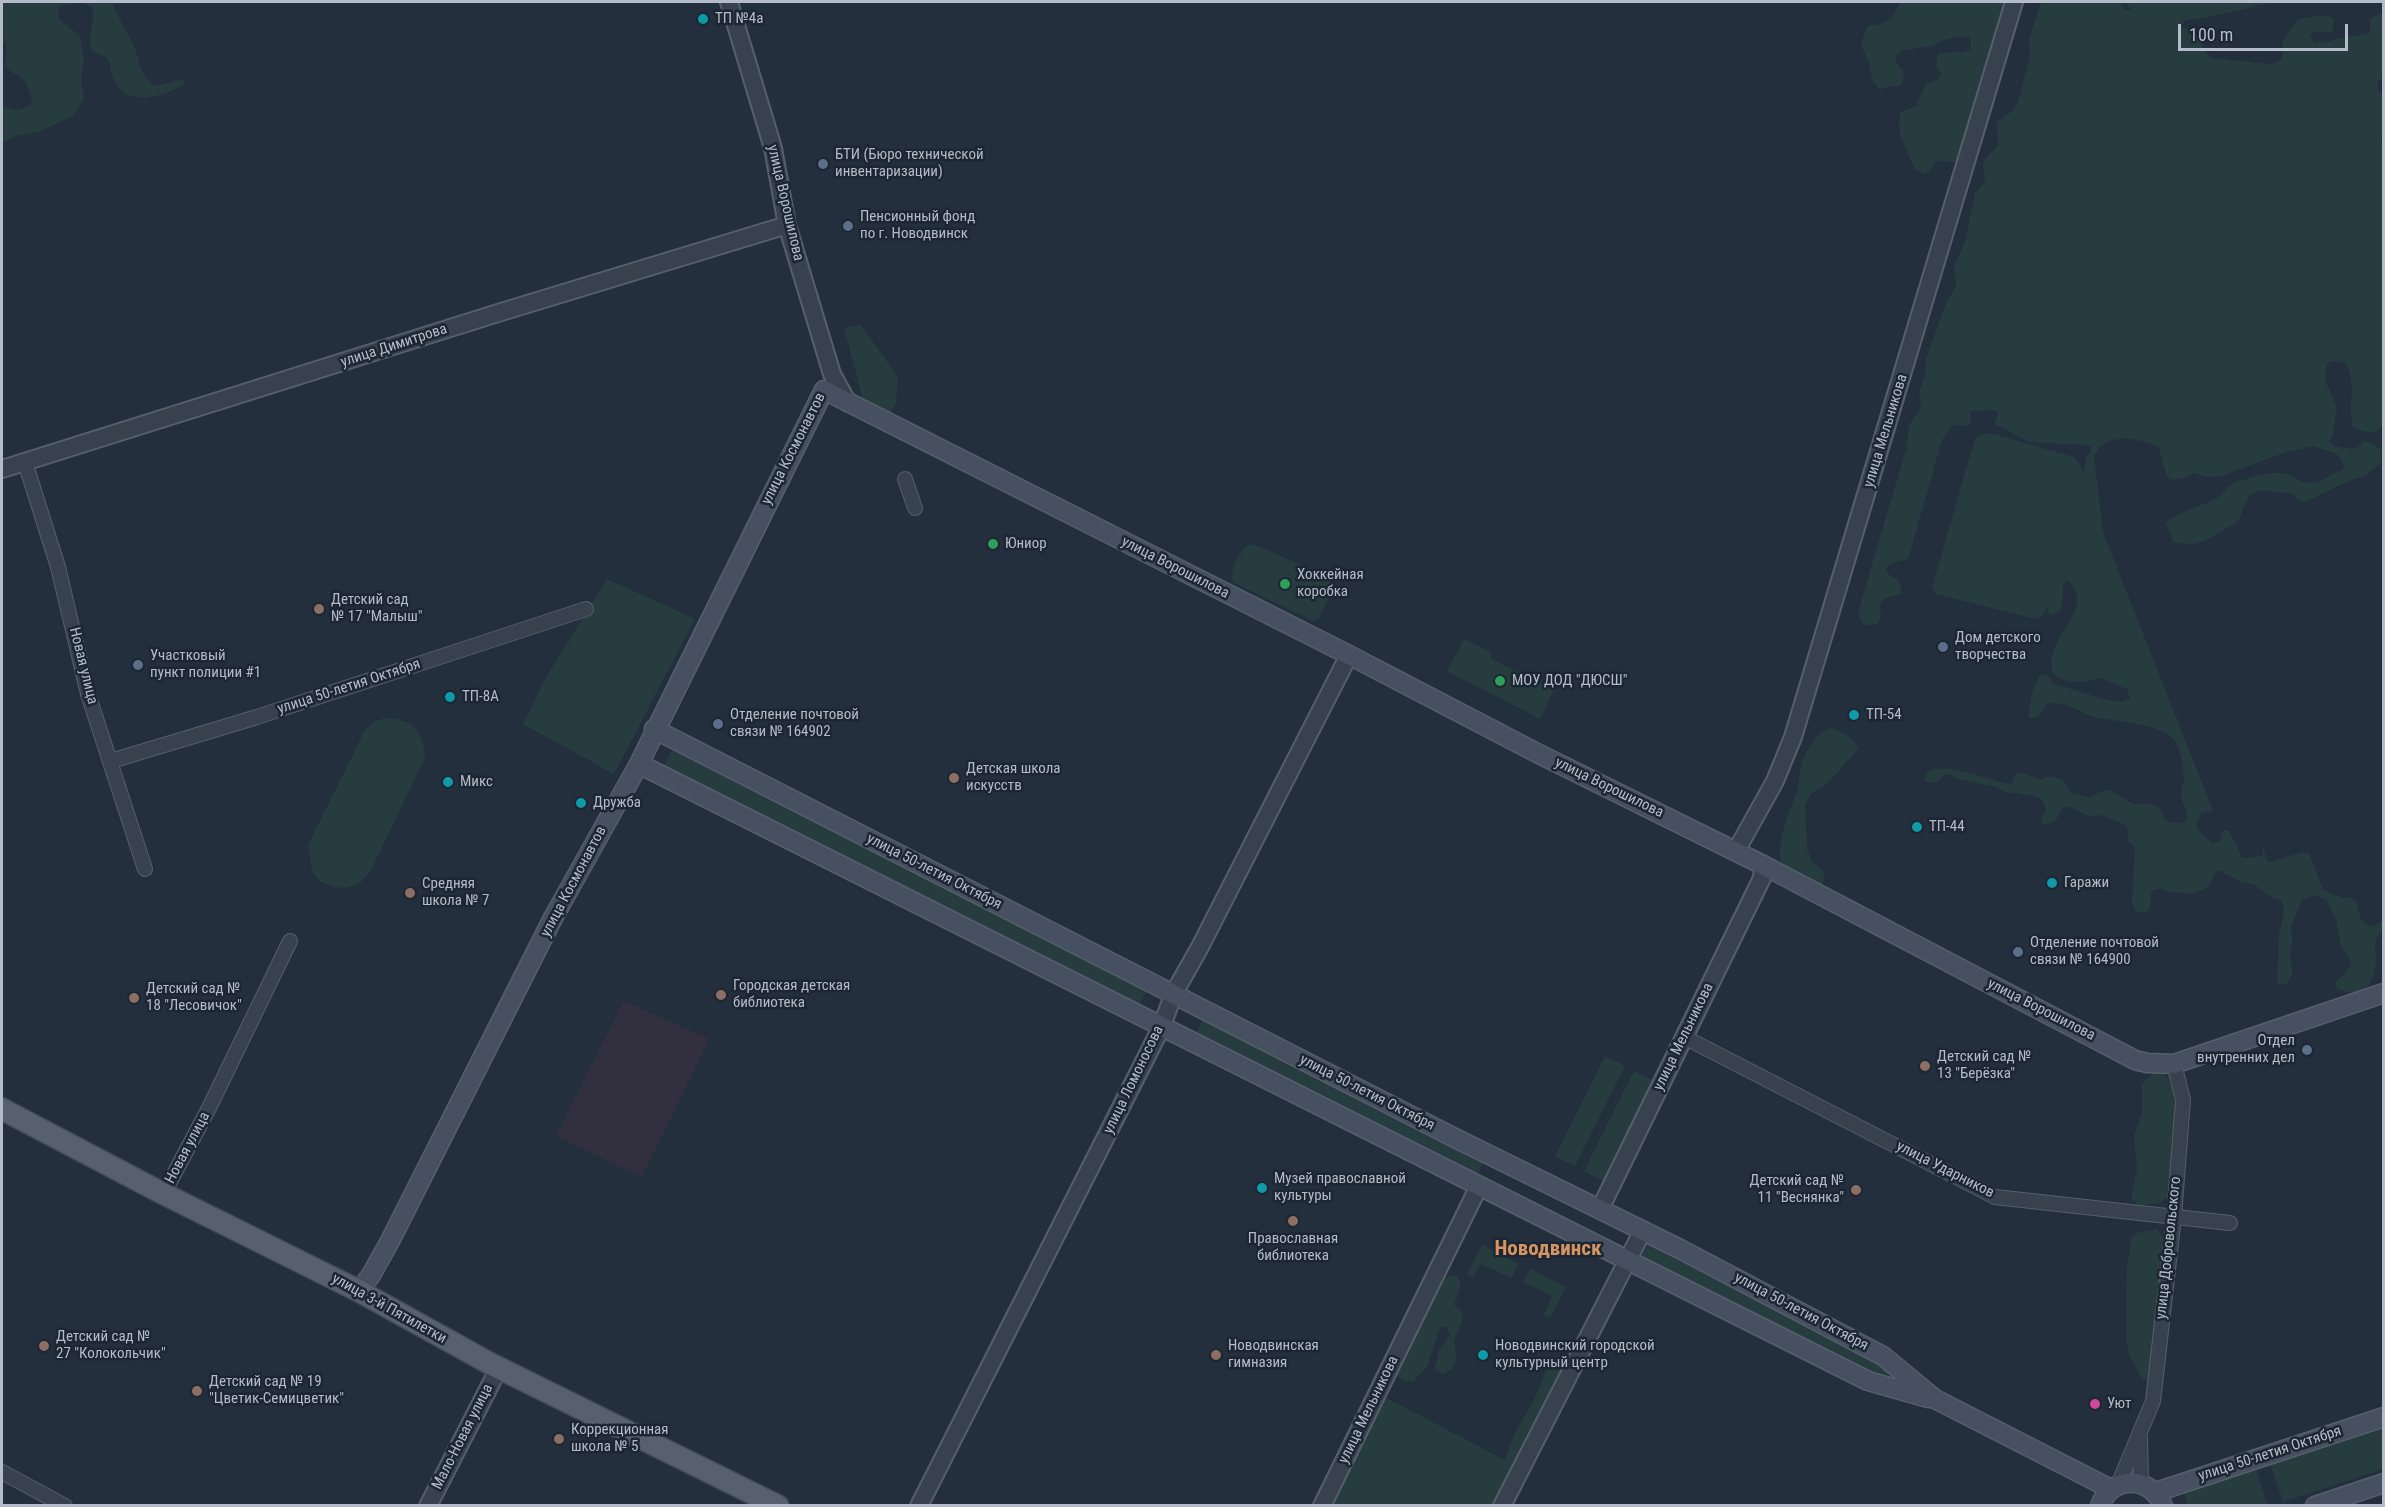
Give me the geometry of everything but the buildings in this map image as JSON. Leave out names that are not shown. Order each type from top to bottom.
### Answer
[{"type":"main road","name":"улица Ворошилова","points":[[824,390],[1349,655],[1537,753],[1736,851],[2135,1060],[2174,1064],[2384,993]]},
{"type":"main road","name":"улица Космонавтов","points":[[359,1291],[390,1241],[553,918],[639,764],[654,729],[824,390]]},
{"type":"main road","name":"улица 50-летия Октября","points":[[654,729],[1422,1121],[1643,1230],[1883,1356],[1935,1399]]},
{"type":"main road","name":"улица 50-летия Октября","points":[[639,764],[1868,1381],[1935,1399],[2071,1469],[2108,1495],[2128,1482],[2154,1493],[2384,1417]]},
{"type":"main road","name":"улица 3-й Пятилетки","points":[[2,1109],[359,1291],[499,1368],[778,1506]]},
{"type":"main road","points":[[2315,1506],[2384,1483]]},
{"type":"street","name":"улица Ворошилова","points":[[729,2],[773,148],[787,225],[832,374],[848,403]]},
{"type":"street","name":"улица Мельникова","points":[[1736,851],[1775,781],[1793,737],[2014,2]]},
{"type":"street","name":"улица Димитрова","points":[[2,470],[787,225]]},
{"type":"street","name":"улица Космонавтов","points":[[824,390],[832,374]]},
{"type":"street","name":"Новая улица","points":[[25,462],[58,567],[88,694],[145,869]]},
{"type":"street","points":[[904,478],[915,508]]},
{"type":"street","name":"улица 50-летия Октября","points":[[111,761],[257,717],[586,609]]},
{"type":"street","name":"улица Ломоносова","points":[[919,1506],[1161,1028],[1174,993],[1200,947],[1349,655]]},
{"type":"street","name":"улица Мельникова","points":[[1600,1209],[1762,878],[1763,865]]},
{"type":"street","name":"Новая улица","points":[[164,1193],[209,1108],[290,941]]},
{"type":"street","name":"улица Ударников","points":[[1684,1037],[1995,1197],[2230,1223]]},
{"type":"street","name":"улица Добровольского","points":[[2108,1495],[2153,1401],[2174,1217],[2183,1100],[2174,1064]]},
{"type":"street","name":"улица Мельникова","points":[[1322,1506],[1479,1186]]},
{"type":"street","points":[[1502,1506],[1643,1230]]},
{"type":"street","name":"Мало-Новая улица","points":[[428,1506],[499,1368]]},
{"type":"street","points":[[2140,1430],[2154,1493]]},
{"type":"street","points":[[2,1472],[65,1506]]},
{"type":"shaded area","points":[[624,1001],[709,1039],[642,1177],[556,1136]]},
{"type":"green space","points":[[81,2],[59,6],[58,12],[64,24],[80,36],[84,62],[81,80],[84,94],[73,116],[40,131],[17,136],[2,143],[2,106],[16,110],[28,107],[32,102],[24,80],[8,69],[5,64],[7,54],[6,43],[2,41],[2,3]]},
{"type":"green space","points":[[81,2],[113,2],[147,79],[157,86],[185,79],[184,85],[146,98],[136,97],[120,89],[113,77],[107,58],[92,51],[90,40],[92,7]]},
{"type":"green space","points":[[1900,2],[2006,2],[1959,161],[1954,163],[1939,161],[1925,174],[1915,170],[1903,142],[1899,127],[1901,112],[1916,106],[1926,84],[1938,79],[1941,74],[1936,64],[1939,53],[1971,50],[1970,38],[1959,36],[1932,46],[1903,50],[1897,54],[1895,60],[1904,72],[1902,85],[1879,89],[1872,80],[1861,43],[1868,26],[1888,20],[1895,13]]},
{"type":"green space","points":[[2041,2],[2121,2],[2124,10],[2131,10],[2126,2],[2274,2],[2205,18],[2186,20],[2180,27],[2200,35],[2204,50],[2211,58],[2268,64],[2282,59],[2283,40],[2297,20],[2321,15],[2334,19],[2332,32],[2313,32],[2310,35],[2314,43],[2328,42],[2370,33],[2370,18],[2383,13],[2383,75],[2377,84],[2379,91],[2384,93],[2381,139],[2384,148],[2384,422],[2378,431],[2365,431],[2353,426],[2351,378],[2345,363],[2332,361],[2327,364],[2325,379],[2337,409],[2332,437],[2328,442],[2337,447],[2355,449],[2365,441],[2380,448],[2379,465],[2364,476],[2305,502],[2287,493],[2263,491],[2255,493],[2247,500],[2240,519],[2236,523],[2206,540],[2195,544],[2182,544],[2173,542],[2166,523],[2181,513],[2215,499],[2236,482],[2259,475],[2277,473],[2312,483],[2342,470],[2344,465],[2337,454],[2313,446],[2286,452],[2221,476],[2208,477],[2194,473],[2170,480],[2159,449],[2140,440],[2124,439],[2109,442],[2102,446],[2094,456],[2103,532],[2213,811],[2202,813],[2196,824],[2199,831],[2213,844],[2220,841],[2222,832],[2229,831],[2243,858],[2263,856],[2262,845],[2268,863],[2303,852],[2309,853],[2323,890],[2355,900],[2360,917],[2369,925],[2374,926],[2383,920],[2383,930],[2375,943],[2374,973],[2367,986],[2355,993],[2337,988],[2335,982],[2345,974],[2351,964],[2341,946],[2336,919],[2326,900],[2314,895],[2302,900],[2291,926],[2290,957],[2293,972],[2287,984],[2277,984],[2279,933],[2284,914],[2283,904],[2254,884],[2241,882],[2216,871],[2208,887],[2193,894],[2170,892],[2160,888],[2151,891],[2150,909],[2145,913],[2136,912],[2132,903],[2135,848],[2127,840],[2129,831],[2126,825],[2101,815],[2091,817],[2070,807],[2063,808],[2055,821],[2043,825],[2041,819],[2046,811],[2042,800],[2032,795],[2005,792],[1997,787],[1958,779],[1950,774],[1943,775],[1939,782],[1925,782],[1927,773],[1935,769],[1960,771],[2008,784],[2012,783],[2016,774],[2021,772],[2040,780],[2050,776],[2063,780],[2071,793],[2090,798],[2101,791],[2110,790],[2133,804],[2150,804],[2158,807],[2168,822],[2183,823],[2187,819],[2181,796],[2184,779],[2181,759],[2174,740],[2168,734],[2137,724],[2095,717],[2059,703],[2047,704],[2038,716],[2029,718],[2032,695],[2036,682],[2042,674],[2054,684],[2110,701],[2123,702],[2130,698],[2127,689],[2100,678],[2071,682],[2054,674],[2052,661],[2054,649],[2077,603],[2076,592],[2068,581],[2064,583],[2060,611],[2053,615],[2049,613],[2047,607],[2043,615],[2035,619],[1936,594],[1932,587],[1975,439],[1978,436],[1990,433],[2074,457],[2084,473],[2086,457],[2091,452],[2091,447],[2029,442],[1995,424],[1998,413],[1994,410],[1970,411],[1971,423],[1966,426],[1952,425],[1942,440],[1908,559],[1892,563],[1887,568],[1890,575],[1899,581],[1902,593],[1881,602],[1881,617],[1878,624],[1864,625],[1859,617],[1859,609],[1906,449],[1909,425],[1921,407],[1919,393],[1925,375],[1926,359],[1944,308],[1956,285],[1954,267],[1965,241],[1975,193],[1985,181],[1983,162],[1998,145],[1997,122],[2011,112],[2018,102],[2030,57],[2029,39]]},
{"type":"green space","points":[[861,325],[898,377],[896,403],[889,416],[864,403],[844,328]]},
{"type":"green space","name":"Хоккейная коробка","points":[[1249,544],[1330,577],[1334,587],[1319,618],[1313,621],[1233,582],[1232,572],[1236,562]]},
{"type":"green space","points":[[607,579],[695,619],[614,774],[523,724],[545,679]]},
{"type":"green space","name":"МОУ ДОД \"ДЮСШ\"","points":[[1464,639],[1492,653],[1490,658],[1554,690],[1540,719],[1447,671]]},
{"type":"green space","points":[[385,718],[403,721],[415,728],[422,740],[425,758],[372,868],[360,883],[346,888],[333,887],[320,881],[312,871],[308,845],[364,732],[373,722]]},
{"type":"green space","points":[[1831,728],[1851,738],[1858,749],[1829,782],[1811,794],[1805,805],[1807,848],[1812,862],[1824,873],[1824,880],[1820,887],[1789,875],[1783,867],[1780,845],[1798,788],[1804,758],[1817,737]]},
{"type":"green space","points":[[672,750],[1148,988],[1139,1006],[663,767]]},
{"type":"green space","points":[[1203,1019],[1485,1159],[1477,1176],[1195,1036]]},
{"type":"green space","points":[[1605,1056],[1625,1066],[1575,1166],[1555,1156]]},
{"type":"green space","points":[[2159,1070],[2167,1079],[2175,1109],[2175,1147],[2170,1195],[2160,1203],[2139,1206],[2131,1198],[2137,1169],[2134,1136],[2142,1113],[2142,1084]]},
{"type":"green space","points":[[1634,1071],[1654,1081],[1604,1181],[1584,1171]]},
{"type":"green space","points":[[2157,1229],[2163,1237],[2164,1250],[2151,1375],[2147,1379],[2142,1379],[2129,1355],[2126,1337],[2127,1266],[2132,1236]]},
{"type":"green space","points":[[1648,1243],[1863,1351],[1896,1374],[1893,1381],[1854,1368],[1640,1259]]},
{"type":"green space","points":[[1482,1245],[1519,1264],[1511,1278],[1481,1264],[1473,1278],[1467,1275]]},
{"type":"green space","points":[[1530,1269],[1566,1287],[1550,1318],[1544,1315],[1552,1296],[1523,1282]]},
{"type":"green space","points":[[1456,1275],[1461,1284],[1454,1305],[1461,1311],[1463,1318],[1454,1341],[1457,1360],[1444,1374],[1434,1370],[1439,1351],[1450,1334],[1446,1327],[1440,1327],[1427,1367],[1413,1382],[1405,1381],[1396,1375],[1395,1370],[1434,1294],[1447,1277]]},
{"type":"green space","points":[[1567,1352],[1571,1357],[1497,1505],[1327,1506],[1385,1397],[1505,1460],[1514,1434],[1533,1402],[1547,1368],[1554,1357]]},
{"type":"green space","points":[[2383,1425],[2383,1469],[2283,1502],[2270,1463]]},
{"type":"green space","points":[[2256,1468],[2267,1505],[2188,1505],[2184,1493]]},
{"type":"place","name":"ТП №4а","points":[[703,19]]},
{"type":"place","name":"БТИ (Бюро технической инвентаризации)","points":[[823,164]]},
{"type":"place","name":"Пенсионный фонд по г. Новодвинск","points":[[848,226]]},
{"type":"place","name":"Юниор","points":[[993,544]]},
{"type":"place","name":"Хоккейная коробка","points":[[1285,584]]},
{"type":"place","name":"Детский сад № 17 \"Малыш\"","points":[[319,609]]},
{"type":"place","name":"Дом детского творчества","points":[[1943,647]]},
{"type":"place","name":"Участковый пункт полиции #1","points":[[138,665]]},
{"type":"place","name":"МОУ ДОД \"ДЮСШ\"","points":[[1500,681]]},
{"type":"place","name":"ТП-8А","points":[[450,697]]},
{"type":"place","name":"ТП-54","points":[[1854,715]]},
{"type":"place","name":"Отделение почтовой связи № 164902","points":[[718,724]]},
{"type":"place","name":"Детская школа искусств","points":[[954,778]]},
{"type":"place","name":"Микс","points":[[448,782]]},
{"type":"place","name":"Дружба","points":[[581,803]]},
{"type":"place","name":"ТП-44","points":[[1917,827]]},
{"type":"place","name":"Гаражи","points":[[2052,883]]},
{"type":"place","name":"Средняя школа № 7","points":[[410,893]]},
{"type":"place","name":"Отделение почтовой связи № 164900","points":[[2018,952]]},
{"type":"place","name":"Городская детская библиотека","points":[[721,995]]},
{"type":"place","name":"Детский сад № 18 \"Лесовичок\"","points":[[134,998]]},
{"type":"place","name":"Отдел внутренних дел","points":[[2307,1050]]},
{"type":"place","name":"Детский сад № 13 \"Берёзка\"","points":[[1925,1066]]},
{"type":"place","name":"Музей православной культуры","points":[[1262,1188]]},
{"type":"place","name":"Детский сад № 11 \"Веснянка\"","points":[[1856,1190]]},
{"type":"place","name":"Православная библиотека","points":[[1293,1221]]},
{"type":"place","name":"Детский сад № 27 \"Колокольчик\"","points":[[44,1346]]},
{"type":"place","name":"Новодвинская гимназия","points":[[1216,1355]]},
{"type":"place","name":"Новодвинский городской культурный центр","points":[[1483,1355]]},
{"type":"place","name":"Детский сад № 19 \"Цветик-Семицветик\"","points":[[197,1391]]},
{"type":"place","name":"Уют","points":[[2095,1404]]},
{"type":"place","name":"Коррекционная школа № 5","points":[[559,1439]]},
{"type":"district","name":"Новодвинск","points":[[1548,1250]]}]
